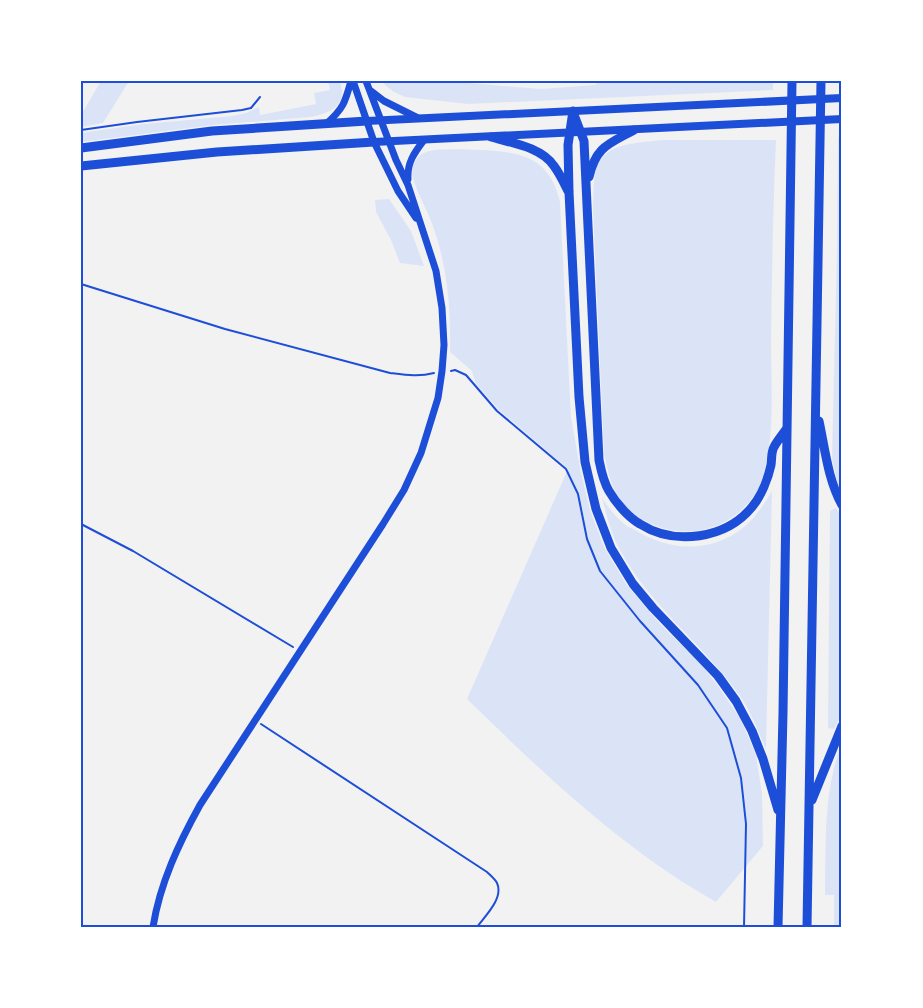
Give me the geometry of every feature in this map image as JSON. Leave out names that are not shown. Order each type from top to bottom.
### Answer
[{"type":"highway","points":[[778,927],[792,81]]},
{"type":"highway","points":[[807,927],[821,81]]},
{"type":"highway","points":[[573,111],[584,141],[599,460],[608,490],[638,524],[658,533],[680,537],[704,536],[721,530],[738,520],[753,506],[766,482],[773,448],[787,428]]},
{"type":"highway","points":[[573,111],[568,146],[569,192],[580,408],[585,462],[596,509],[611,548],[633,584],[718,676],[736,701],[752,731],[763,759],[780,818]]},
{"type":"highway","points":[[81,148],[212,131],[367,121]]},
{"type":"highway","points":[[585,191],[595,156],[603,148],[634,130]]},
{"type":"highway","points":[[491,137],[546,157],[569,192]]},
{"type":"highway","points":[[81,166],[217,152],[375,142]]},
{"type":"highway","points":[[816,401],[827,459],[836,494],[842,505]]},
{"type":"highway","points":[[809,808],[842,726]]},
{"type":"main road","points":[[367,121],[842,98]]},
{"type":"main road","points":[[375,142],[842,119]]},
{"type":"street","points":[[352,81],[375,142],[398,191],[420,225]]},
{"type":"street","points":[[326,124],[339,112],[352,81]]},
{"type":"street","points":[[153,927],[161,891],[183,834],[383,524],[421,453],[438,398],[444,345],[442,308],[436,271],[408,185],[366,81]]},
{"type":"street","points":[[370,91],[384,101],[421,119]]},
{"type":"street","points":[[408,185],[409,163],[412,155],[424,140]]},
{"type":"path","points":[[81,130],[242,111],[251,108],[260,97]]},
{"type":"path","points":[[81,284],[225,329],[390,373],[425,376],[455,370],[466,375],[497,411],[566,469],[578,494],[587,539],[600,571],[640,621],[698,686],[727,728],[741,778],[746,824],[744,927]]},
{"type":"path","points":[[81,524],[133,551],[301,652]]},
{"type":"path","points":[[255,720],[487,872],[497,882],[499,893],[477,927]]},
{"type":"shaded area","points":[[101,81],[129,81],[103,123],[81,127],[81,115]]},
{"type":"shaded area","points":[[328,81],[340,81],[342,90],[339,102],[331,110],[311,117],[213,125],[81,142],[81,133],[144,124],[232,116],[259,107],[260,115],[316,104],[314,93],[330,90]]},
{"type":"shaded area","points":[[382,81],[444,81],[541,89],[595,85],[600,81],[773,81],[773,90],[468,104],[405,97],[394,92]]},
{"type":"shaded area","points":[[842,136],[842,493],[832,459],[838,137]]},
{"type":"shaded area","points":[[661,140],[776,140],[771,340],[772,414],[765,469],[758,489],[738,513],[726,521],[698,531],[669,530],[655,526],[629,510],[615,491],[604,453],[593,208],[595,175],[602,157],[616,148]]},
{"type":"shaded area","points":[[462,149],[524,156],[536,162],[546,171],[554,184],[560,202],[571,417],[590,510],[604,547],[626,584],[661,625],[701,664],[718,686],[741,720],[756,755],[762,794],[763,846],[716,902],[681,881],[616,834],[525,755],[467,699],[568,469],[499,410],[476,384],[472,371],[450,352],[449,302],[441,253],[412,172],[415,161],[424,153]]},
{"type":"shaded area","points":[[389,199],[411,231],[424,266],[400,263],[376,212],[375,200]]},
{"type":"shaded area","points":[[772,491],[766,749],[740,696],[710,659],[661,607],[632,570],[614,538],[602,498],[617,517],[629,527],[662,542],[690,546],[718,542],[731,536],[752,519]]},
{"type":"shaded area","points":[[836,508],[842,516],[842,714],[834,729],[828,728],[830,511]]},
{"type":"shaded area","points":[[842,743],[842,927],[834,927],[834,895],[825,895],[826,837],[831,780]]}]
